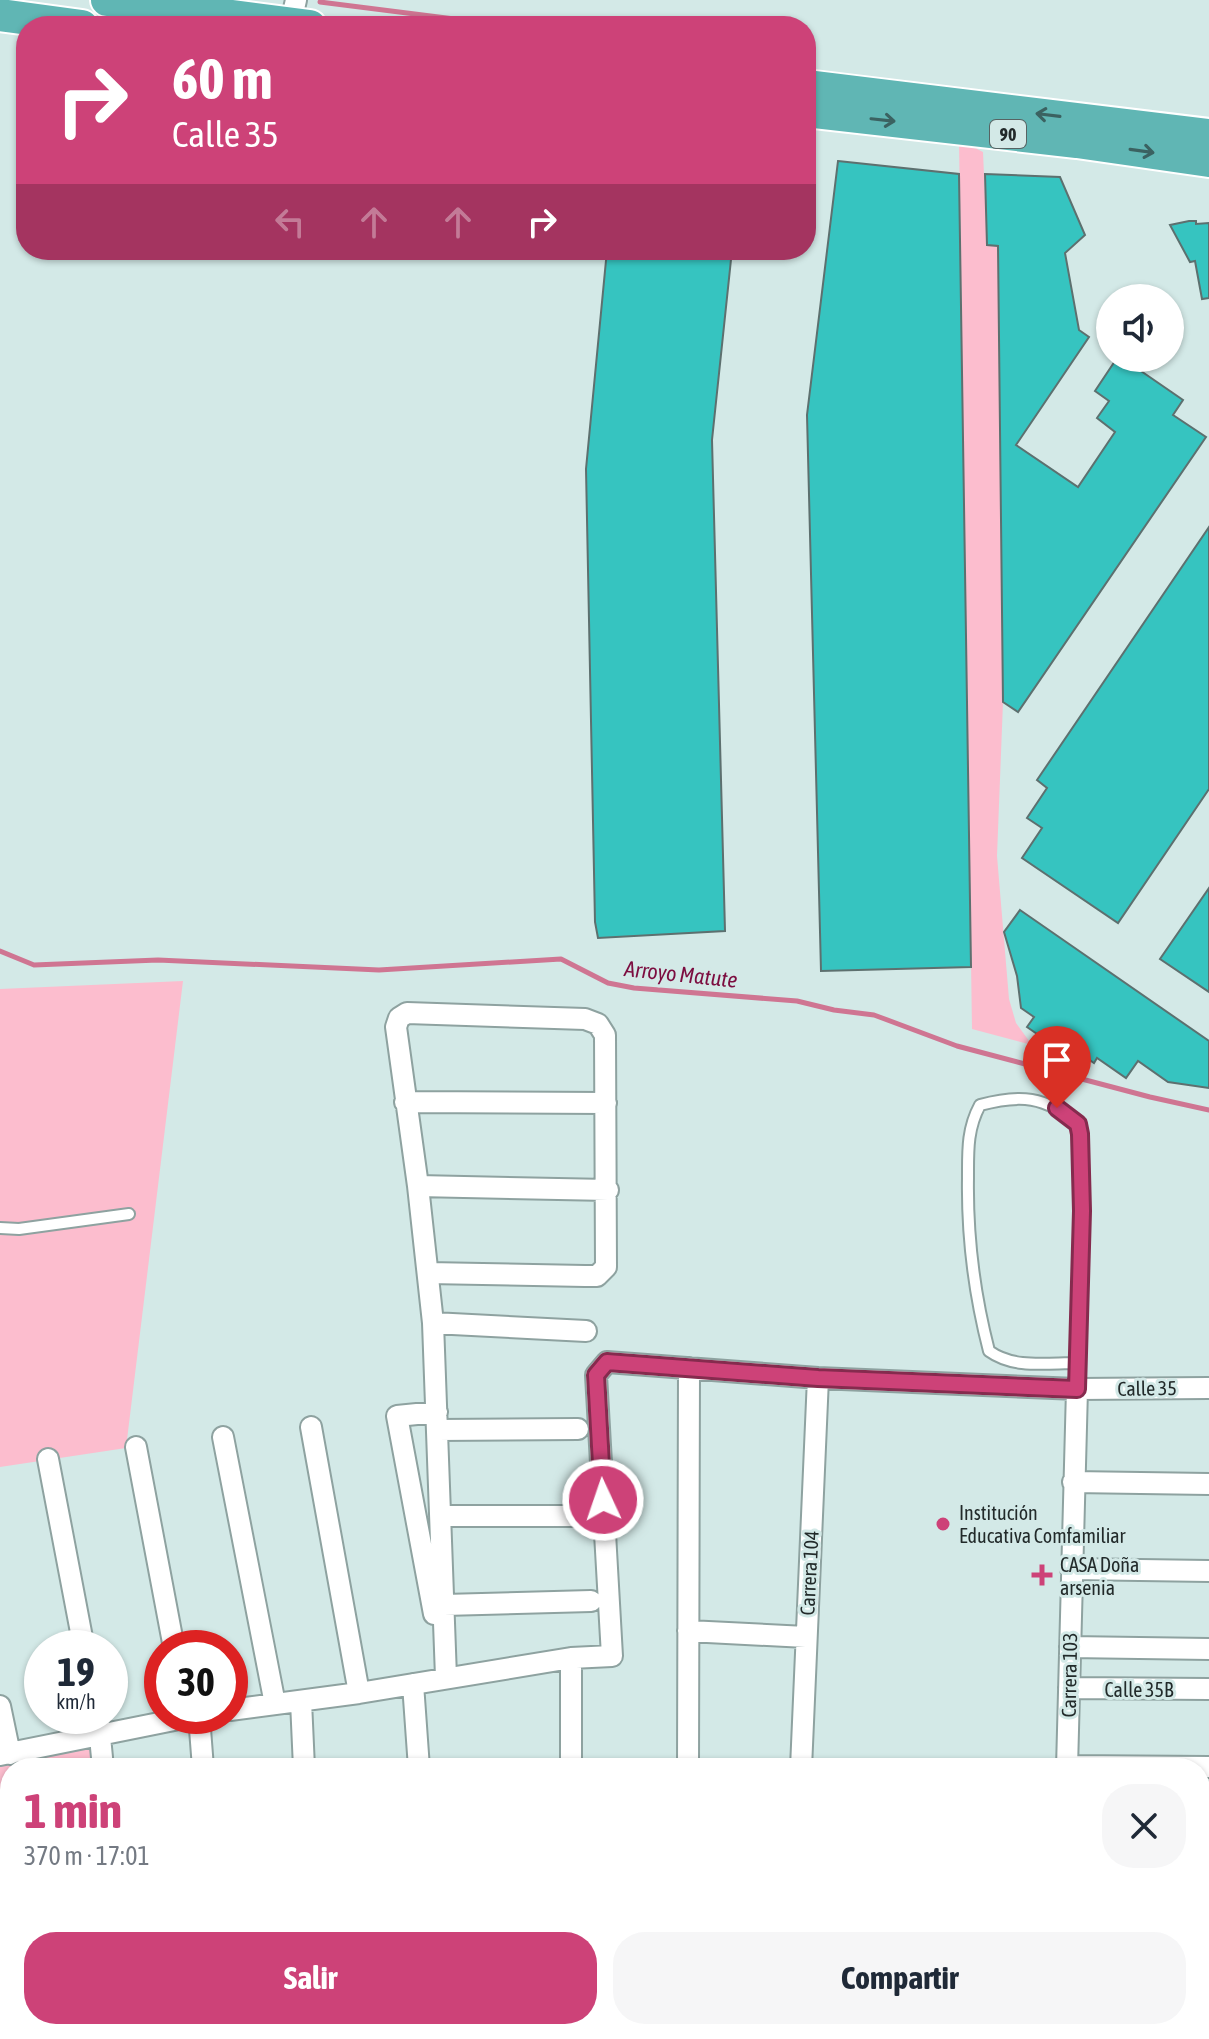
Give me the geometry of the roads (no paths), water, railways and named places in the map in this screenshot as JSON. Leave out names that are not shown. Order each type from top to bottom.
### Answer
[{"type":"highway","points":[[107,0],[149,7],[267,16]]},
{"type":"highway","name":"90","points":[[816,87],[1209,135]]},
{"type":"highway","name":"90","points":[[816,112],[1077,142],[1209,161]]},
{"type":"street","points":[[428,1273],[597,1276],[606,1267],[605,1035],[598,1024],[585,1019],[407,1013],[399,1018],[396,1027],[433,1323],[446,1677]]},
{"type":"street","points":[[405,1102],[606,1103]]},
{"type":"street","points":[[418,1186],[608,1190]]},
{"type":"street","points":[[433,1323],[586,1331]]},
{"type":"street","name":"Calle 35","points":[[571,1658],[612,1656],[596,1375],[607,1362],[818,1378],[1077,1389],[1209,1388]]},
{"type":"street","points":[[688,1758],[689,1368]]},
{"type":"street","name":"Carrera 104","points":[[801,1758],[818,1378]]},
{"type":"street","name":"Carrera 103","points":[[1067,1758],[1077,1389]]},
{"type":"street","points":[[446,1677],[397,1416],[578,1429]]},
{"type":"street","points":[[311,1427],[359,1693]]},
{"type":"street","points":[[223,1437],[275,1704]]},
{"type":"street","points":[[136,1447],[171,1630]]},
{"type":"street","points":[[48,1459],[81,1630]]},
{"type":"street","points":[[1073,1482],[1209,1484]]},
{"type":"street","points":[[441,1516],[590,1516]]},
{"type":"street","points":[[1071,1569],[1209,1571]]},
{"type":"street","points":[[444,1605],[591,1601]]},
{"type":"street","points":[[688,1631],[806,1637]]},
{"type":"street","points":[[1070,1647],[1209,1649]]},
{"type":"street","points":[[248,1708],[359,1693],[571,1658],[571,1758]]},
{"type":"street","points":[[413,1684],[418,1758]]},
{"type":"street","name":"Calle 35B","points":[[1069,1688],[1209,1689]]},
{"type":"street","points":[[301,1701],[304,1758]]},
{"type":"street","points":[[0,1706],[5,1754],[70,1734]]},
{"type":"street","points":[[100,1734],[102,1758]]},
{"type":"street","points":[[195,1734],[201,1758]]},
{"type":"lane","points":[[1077,1363],[1002,1361],[989,1351],[971,1265],[967,1220],[970,1125],[980,1105],[1008,1098],[1041,1101],[1057,1108],[1078,1124],[1082,1211],[1077,1389]]},
{"type":"lane","points":[[0,1228],[19,1229],[129,1214]]},
{"type":"waterway","points":[[320,2],[431,16]]},
{"type":"waterway","name":"Arroyo Matute","points":[[0,951],[34,965],[158,960],[379,970],[561,959],[608,983],[634,988],[797,1001],[874,1015],[957,1046],[1209,1110]]},
{"type":"place","name":"Institución Educativa Comfamiliar","points":[[943,1524]]},
{"type":"place","name":"CASA Doña arsenia","points":[[1042,1575]]}]
